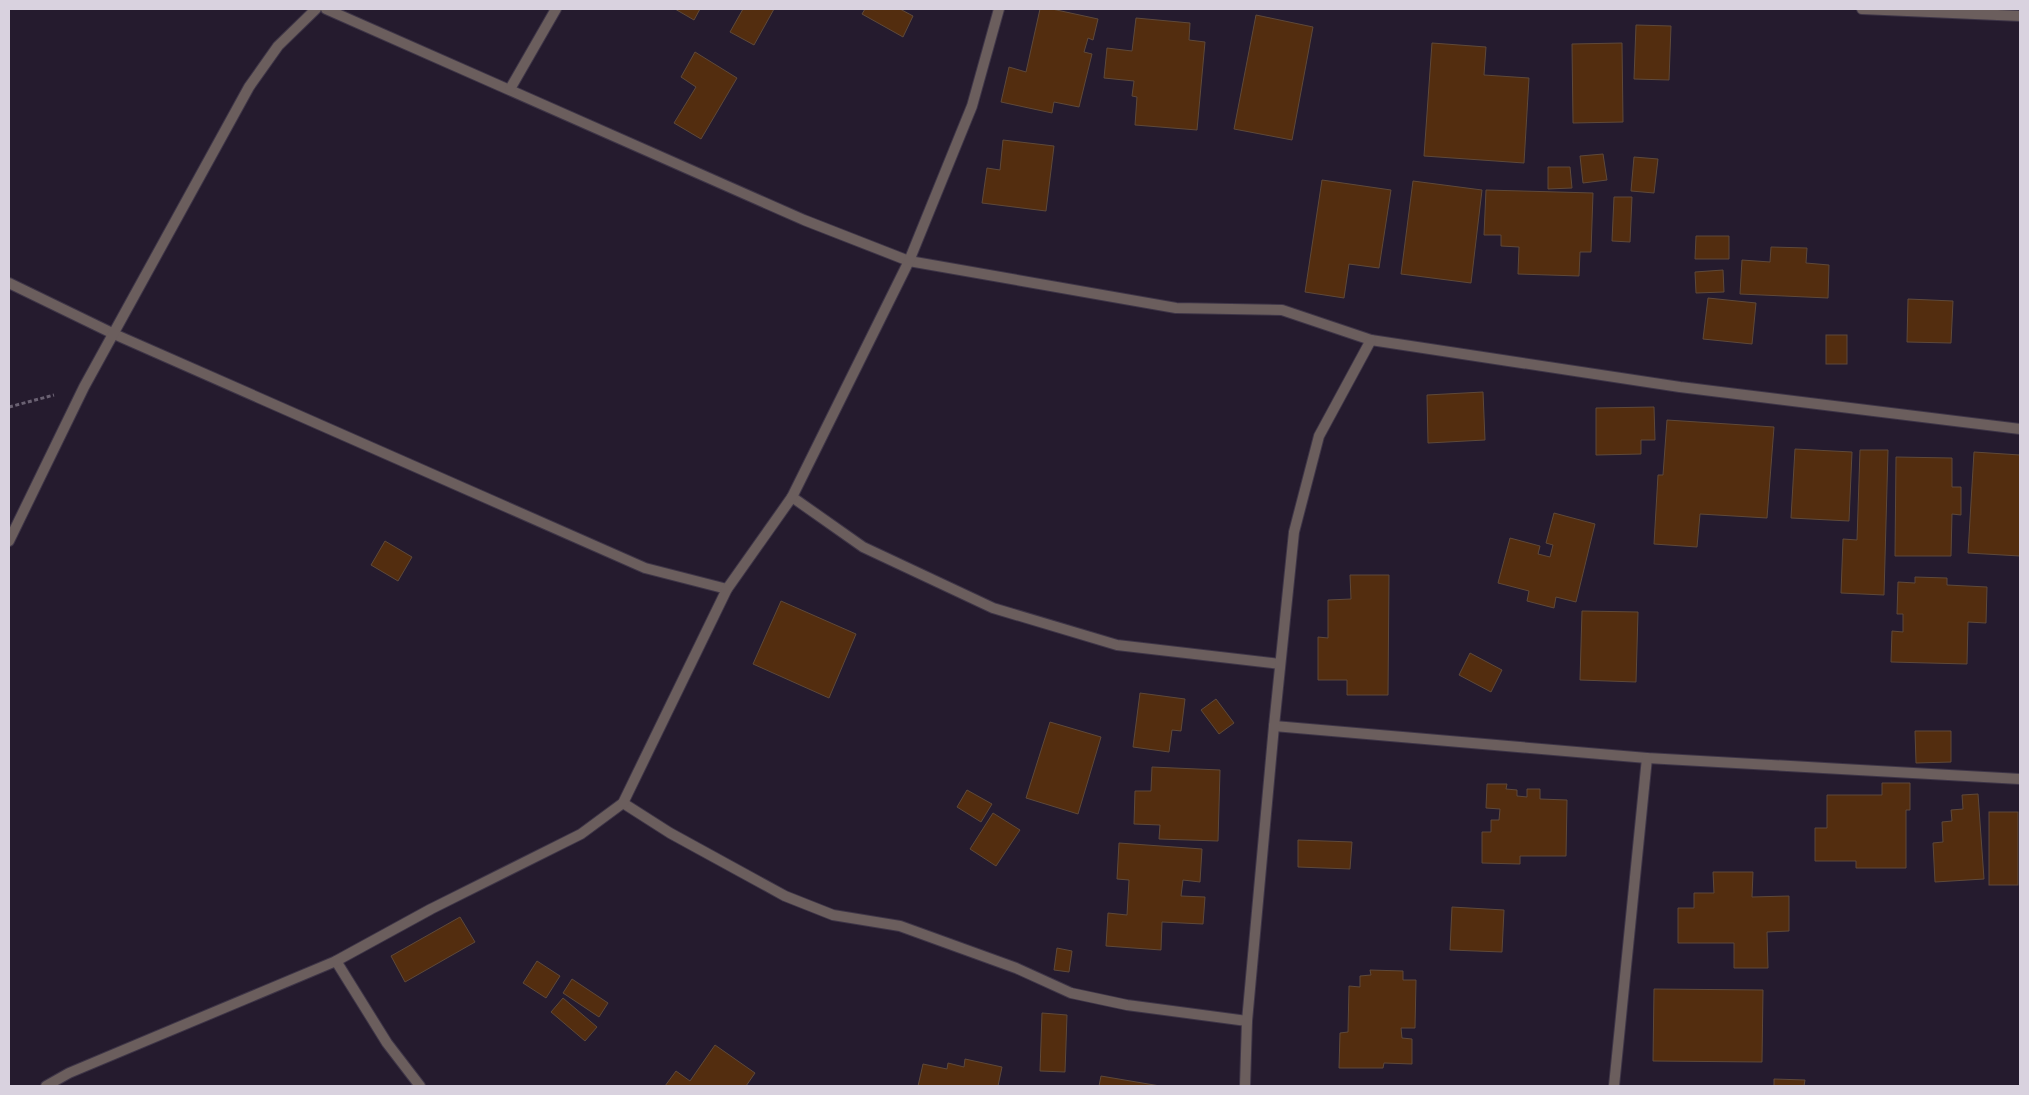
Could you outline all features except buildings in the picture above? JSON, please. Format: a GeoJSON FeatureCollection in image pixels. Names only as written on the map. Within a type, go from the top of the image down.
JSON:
{"type":"FeatureCollection","features":[{"type":"Feature","properties":{"kind":"street"},"geometry":{"type":"LineString","coordinates":[[9,541],[84,387],[249,87],[278,46],[316,9]]}},
{"type":"Feature","properties":{"kind":"street"},"geometry":{"type":"LineString","coordinates":[[326,9],[804,220],[909,261],[1176,308],[1282,310],[1371,340],[1680,387],[2020,428]]}},
{"type":"Feature","properties":{"kind":"street"},"geometry":{"type":"LineString","coordinates":[[510,90],[556,9]]}},
{"type":"Feature","properties":{"kind":"street"},"geometry":{"type":"LineString","coordinates":[[46,1086],[69,1073],[336,961],[431,909],[581,834],[623,803],[727,590],[792,497],[909,261],[972,106],[999,9]]}},
{"type":"Feature","properties":{"kind":"street"},"geometry":{"type":"LineString","coordinates":[[1862,9],[2020,16]]}},
{"type":"Feature","properties":{"kind":"street"},"geometry":{"type":"LineString","coordinates":[[9,282],[114,334],[645,568],[727,590]]}},
{"type":"Feature","properties":{"kind":"street"},"geometry":{"type":"LineString","coordinates":[[1245,1086],[1248,1021],[1274,726],[1294,532],[1320,436],[1371,340]]}},
{"type":"Feature","properties":{"kind":"street"},"geometry":{"type":"LineString","coordinates":[[792,497],[863,547],[993,608],[1117,645],[1280,664]]}},
{"type":"Feature","properties":{"kind":"street"},"geometry":{"type":"LineString","coordinates":[[1274,726],[1647,758],[2020,780]]}},
{"type":"Feature","properties":{"kind":"street"},"geometry":{"type":"LineString","coordinates":[[1614,1086],[1647,758]]}},
{"type":"Feature","properties":{"kind":"street"},"geometry":{"type":"LineString","coordinates":[[623,803],[670,833],[785,896],[834,915],[900,926],[1016,968],[1072,993],[1127,1005],[1248,1021]]}},
{"type":"Feature","properties":{"kind":"street"},"geometry":{"type":"LineString","coordinates":[[336,961],[387,1042],[420,1086]]}},
{"type":"Feature","properties":{"kind":"path"},"geometry":{"type":"LineString","coordinates":[[9,407],[84,387]]}}]}
